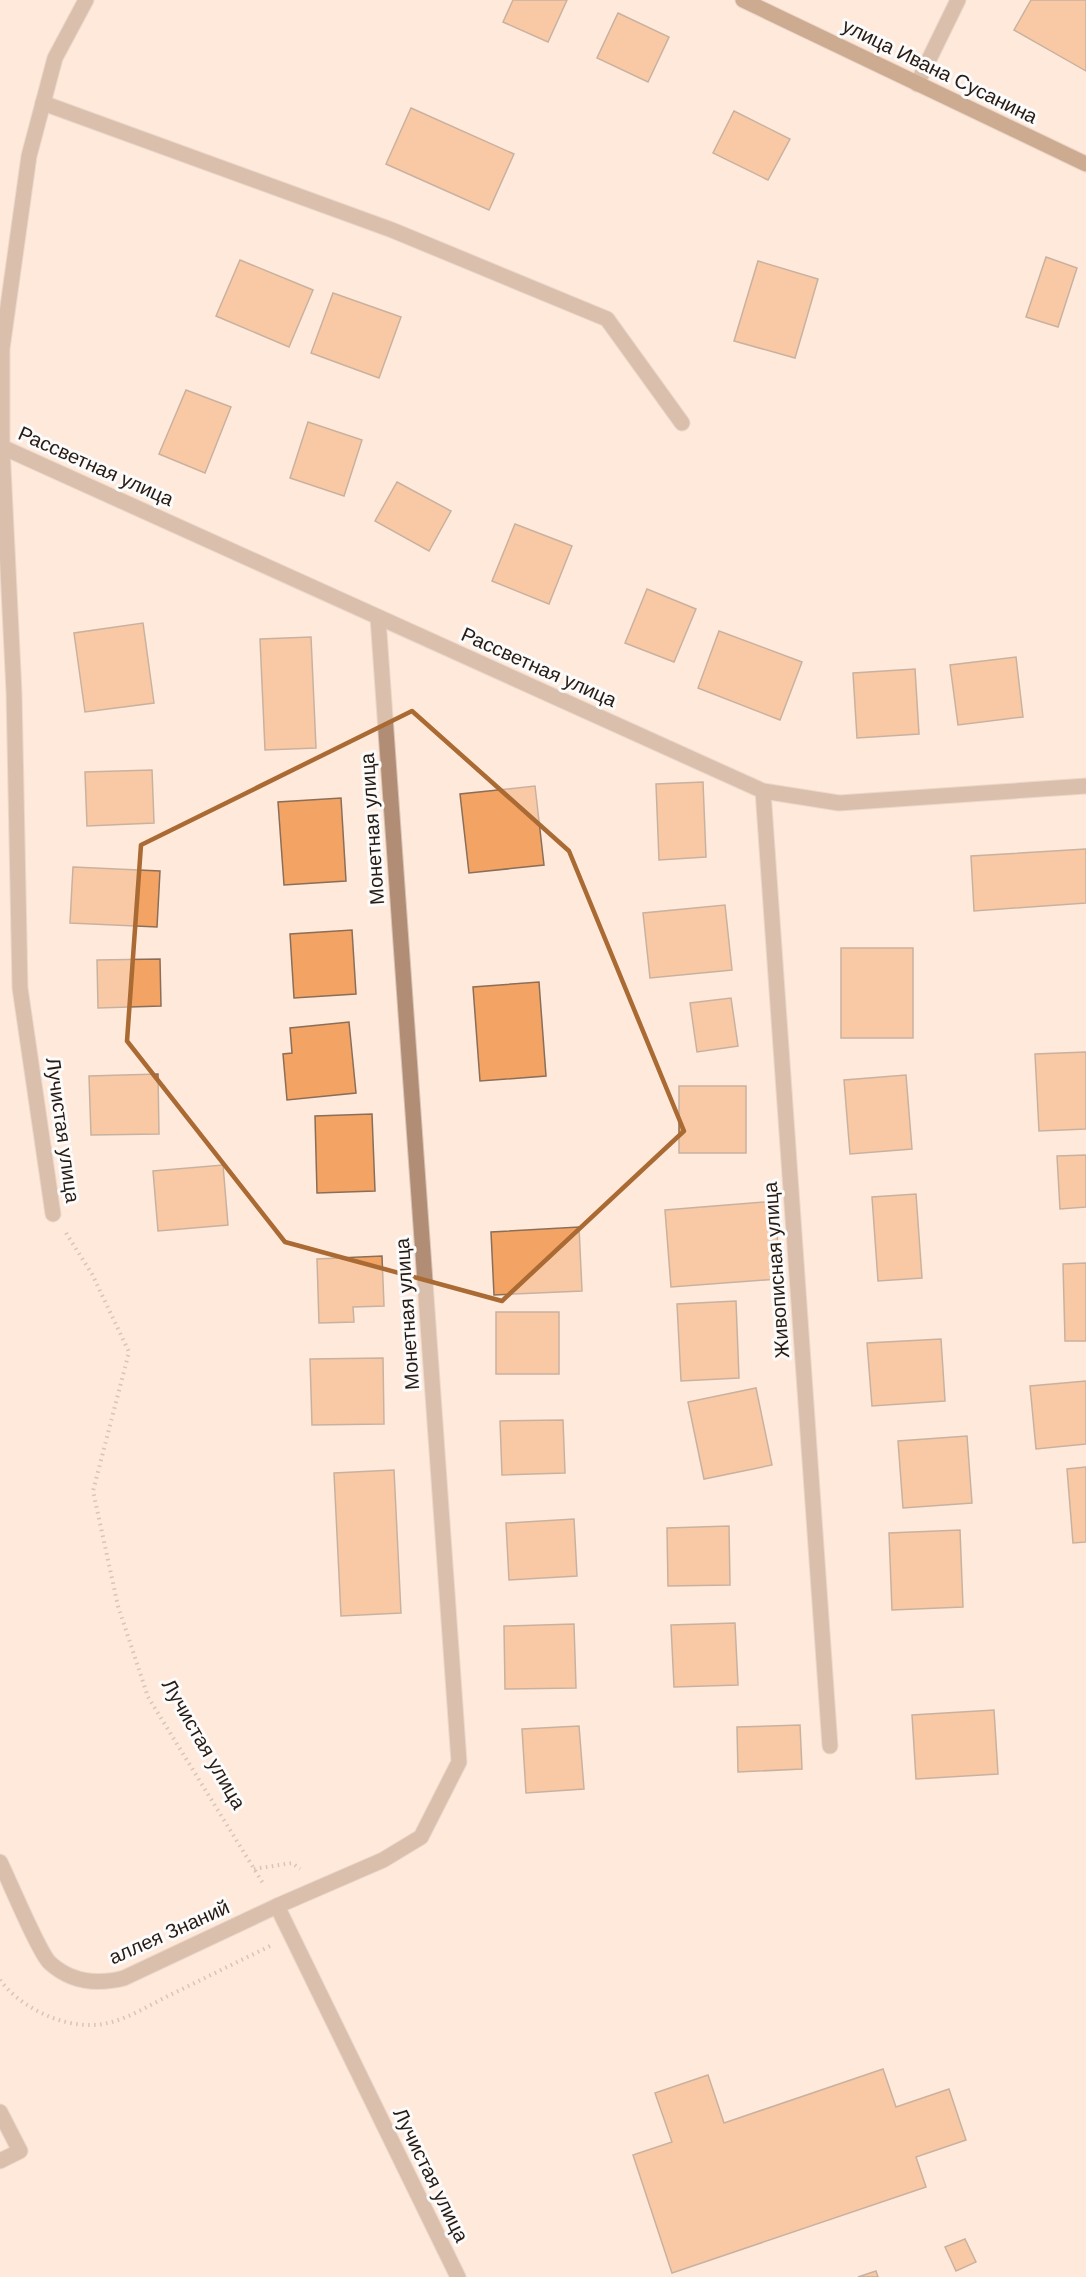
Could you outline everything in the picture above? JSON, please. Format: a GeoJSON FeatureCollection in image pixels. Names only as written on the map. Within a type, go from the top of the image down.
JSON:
{"type":"FeatureCollection","features":[{"type":"Feature","properties":{"kind":"street","name":"Лучистая улица"},"geometry":{"type":"LineString","coordinates":[[53,1214],[20,988],[14,692],[1,446],[2,349],[28,156],[55,58],[86,0]]}},
{"type":"Feature","properties":{"kind":"street","name":"улица Ивана Сусанина"},"geometry":{"type":"LineString","coordinates":[[743,0],[1086,164]]}},
{"type":"Feature","properties":{"kind":"street"},"geometry":{"type":"LineString","coordinates":[[917,84],[958,0]]}},
{"type":"Feature","properties":{"kind":"street"},"geometry":{"type":"LineString","coordinates":[[43,103],[392,230],[607,319],[682,423]]}},
{"type":"Feature","properties":{"kind":"street","name":"Рассветная улица"},"geometry":{"type":"LineString","coordinates":[[1,446],[763,791],[839,803],[1086,786]]}},
{"type":"Feature","properties":{"kind":"street","name":"Монетная улица"},"geometry":{"type":"LineString","coordinates":[[276,1906],[383,1860],[421,1837],[459,1762],[378,618]]}},
{"type":"Feature","properties":{"kind":"street","name":"Живописная улица"},"geometry":{"type":"LineString","coordinates":[[763,791],[830,1746]]}},
{"type":"Feature","properties":{"kind":"street","name":"аллея Знаний"},"geometry":{"type":"LineString","coordinates":[[0,1862],[48,1962],[76,1979],[105,1983],[124,1978],[276,1906]]}},
{"type":"Feature","properties":{"kind":"street","name":"Лучистая улица"},"geometry":{"type":"LineString","coordinates":[[276,1906],[458,2277]]}},
{"type":"Feature","properties":{"kind":"street"},"geometry":{"type":"LineString","coordinates":[[0,2112],[20,2151],[0,2161]]}},
{"type":"Feature","properties":{"kind":"path","name":"Лучистая улица"},"geometry":{"type":"LineString","coordinates":[[53,1214],[92,1274],[129,1352],[93,1491],[118,1606],[148,1697],[276,1906]]}},
{"type":"Feature","properties":{"kind":"highlighted area"},"geometry":{"type":"Polygon","coordinates":[[[412,711],[569,851],[684,1131],[502,1301],[285,1242],[127,1041],[141,845],[412,711]]]}},
{"type":"Feature","properties":{"kind":"building"},"geometry":{"type":"Polygon","coordinates":[[[513,0],[567,0],[548,42],[503,22],[513,0]]]}},
{"type":"Feature","properties":{"kind":"building"},"geometry":{"type":"Polygon","coordinates":[[[1031,0],[1086,0],[1086,71],[1014,30],[1031,0]]]}},
{"type":"Feature","properties":{"kind":"building"},"geometry":{"type":"Polygon","coordinates":[[[618,13],[669,37],[648,82],[597,58],[618,13]]]}},
{"type":"Feature","properties":{"kind":"building"},"geometry":{"type":"Polygon","coordinates":[[[411,108],[514,154],[489,210],[386,164],[411,108]]]}},
{"type":"Feature","properties":{"kind":"building"},"geometry":{"type":"Polygon","coordinates":[[[734,111],[790,139],[768,180],[713,153],[734,111]]]}},
{"type":"Feature","properties":{"kind":"building"},"geometry":{"type":"Polygon","coordinates":[[[1046,257],[1077,268],[1058,327],[1026,317],[1046,257]]]}},
{"type":"Feature","properties":{"kind":"building"},"geometry":{"type":"Polygon","coordinates":[[[240,260],[313,290],[289,347],[216,316],[240,260]]]}},
{"type":"Feature","properties":{"kind":"building"},"geometry":{"type":"Polygon","coordinates":[[[758,261],[818,279],[795,358],[734,341],[758,261]]]}},
{"type":"Feature","properties":{"kind":"building"},"geometry":{"type":"Polygon","coordinates":[[[333,293],[401,317],[379,378],[311,353],[333,293]]]}},
{"type":"Feature","properties":{"kind":"building"},"geometry":{"type":"Polygon","coordinates":[[[186,390],[231,407],[205,473],[159,454],[186,390]]]}},
{"type":"Feature","properties":{"kind":"building"},"geometry":{"type":"Polygon","coordinates":[[[308,422],[362,440],[344,496],[290,478],[308,422]]]}},
{"type":"Feature","properties":{"kind":"building"},"geometry":{"type":"Polygon","coordinates":[[[397,482],[451,511],[429,551],[375,521],[397,482]]]}},
{"type":"Feature","properties":{"kind":"building"},"geometry":{"type":"Polygon","coordinates":[[[515,524],[572,546],[549,604],[492,581],[515,524]]]}},
{"type":"Feature","properties":{"kind":"building"},"geometry":{"type":"Polygon","coordinates":[[[647,589],[696,609],[674,662],[625,643],[647,589]]]}},
{"type":"Feature","properties":{"kind":"building"},"geometry":{"type":"Polygon","coordinates":[[[143,623],[154,703],[85,712],[74,633],[143,623]]]}},
{"type":"Feature","properties":{"kind":"building"},"geometry":{"type":"Polygon","coordinates":[[[719,631],[802,662],[780,720],[698,688],[719,631]]]}},
{"type":"Feature","properties":{"kind":"building"},"geometry":{"type":"Polygon","coordinates":[[[311,637],[316,748],[265,750],[260,639],[311,637]]]}},
{"type":"Feature","properties":{"kind":"building"},"geometry":{"type":"Polygon","coordinates":[[[1016,657],[1023,717],[958,725],[950,665],[1016,657]]]}},
{"type":"Feature","properties":{"kind":"building"},"geometry":{"type":"Polygon","coordinates":[[[915,669],[919,734],[857,738],[853,673],[915,669]]]}},
{"type":"Feature","properties":{"kind":"building"},"geometry":{"type":"Polygon","coordinates":[[[152,770],[154,823],[87,826],[85,772],[152,770]]]}},
{"type":"Feature","properties":{"kind":"building"},"geometry":{"type":"Polygon","coordinates":[[[703,782],[706,857],[659,860],[656,784],[703,782]]]}},
{"type":"Feature","properties":{"kind":"building"},"geometry":{"type":"Polygon","coordinates":[[[535,786],[544,865],[469,873],[460,794],[535,786]]]}},
{"type":"Feature","properties":{"kind":"building"},"geometry":{"type":"Polygon","coordinates":[[[341,798],[346,881],[284,885],[278,802],[341,798]]]}},
{"type":"Feature","properties":{"kind":"building"},"geometry":{"type":"Polygon","coordinates":[[[1086,849],[1086,903],[974,911],[971,856],[1086,849]]]}},
{"type":"Feature","properties":{"kind":"building"},"geometry":{"type":"Polygon","coordinates":[[[73,867],[160,871],[157,927],[70,923],[73,867]]]}},
{"type":"Feature","properties":{"kind":"building"},"geometry":{"type":"Polygon","coordinates":[[[725,905],[732,970],[650,978],[643,913],[725,905]]]}},
{"type":"Feature","properties":{"kind":"building"},"geometry":{"type":"Polygon","coordinates":[[[352,930],[356,994],[294,998],[290,934],[352,930]]]}},
{"type":"Feature","properties":{"kind":"building"},"geometry":{"type":"Polygon","coordinates":[[[841,948],[913,948],[913,1038],[841,1038],[841,948]]]}},
{"type":"Feature","properties":{"kind":"building"},"geometry":{"type":"Polygon","coordinates":[[[160,959],[161,1006],[98,1008],[97,960],[160,959]]]}},
{"type":"Feature","properties":{"kind":"building"},"geometry":{"type":"Polygon","coordinates":[[[539,982],[546,1076],[480,1081],[473,987],[539,982]]]}},
{"type":"Feature","properties":{"kind":"building"},"geometry":{"type":"Polygon","coordinates":[[[731,998],[738,1046],[697,1052],[690,1003],[731,998]]]}},
{"type":"Feature","properties":{"kind":"building"},"geometry":{"type":"Polygon","coordinates":[[[349,1022],[356,1093],[287,1100],[283,1054],[292,1053],[290,1028],[349,1022]]]}},
{"type":"Feature","properties":{"kind":"building"},"geometry":{"type":"Polygon","coordinates":[[[1086,1052],[1086,1129],[1039,1131],[1035,1054],[1086,1052]]]}},
{"type":"Feature","properties":{"kind":"building"},"geometry":{"type":"Polygon","coordinates":[[[158,1074],[159,1134],[91,1135],[89,1076],[158,1074]]]}},
{"type":"Feature","properties":{"kind":"building"},"geometry":{"type":"Polygon","coordinates":[[[906,1075],[912,1149],[850,1154],[844,1080],[906,1075]]]}},
{"type":"Feature","properties":{"kind":"building"},"geometry":{"type":"Polygon","coordinates":[[[679,1086],[746,1086],[746,1153],[679,1153],[679,1086]]]}},
{"type":"Feature","properties":{"kind":"building"},"geometry":{"type":"Polygon","coordinates":[[[372,1114],[375,1191],[317,1193],[315,1116],[372,1114]]]}},
{"type":"Feature","properties":{"kind":"building"},"geometry":{"type":"Polygon","coordinates":[[[1086,1155],[1086,1207],[1060,1209],[1057,1156],[1086,1155]]]}},
{"type":"Feature","properties":{"kind":"building"},"geometry":{"type":"Polygon","coordinates":[[[223,1165],[228,1225],[158,1231],[153,1171],[223,1165]]]}},
{"type":"Feature","properties":{"kind":"building"},"geometry":{"type":"Polygon","coordinates":[[[916,1194],[922,1278],[878,1281],[872,1197],[916,1194]]]}},
{"type":"Feature","properties":{"kind":"building"},"geometry":{"type":"Polygon","coordinates":[[[776,1201],[779,1279],[671,1287],[665,1210],[776,1201]]]}},
{"type":"Feature","properties":{"kind":"building"},"geometry":{"type":"Polygon","coordinates":[[[579,1227],[582,1291],[494,1295],[491,1232],[579,1227]]]}},
{"type":"Feature","properties":{"kind":"building"},"geometry":{"type":"Polygon","coordinates":[[[382,1256],[384,1306],[353,1307],[354,1322],[319,1323],[317,1259],[382,1256]]]}},
{"type":"Feature","properties":{"kind":"building"},"geometry":{"type":"Polygon","coordinates":[[[1086,1263],[1086,1341],[1065,1341],[1063,1264],[1086,1263]]]}},
{"type":"Feature","properties":{"kind":"building"},"geometry":{"type":"Polygon","coordinates":[[[736,1301],[739,1378],[681,1381],[677,1304],[736,1301]]]}},
{"type":"Feature","properties":{"kind":"building"},"geometry":{"type":"Polygon","coordinates":[[[496,1312],[559,1312],[559,1374],[496,1374],[496,1312]]]}},
{"type":"Feature","properties":{"kind":"building"},"geometry":{"type":"Polygon","coordinates":[[[941,1339],[945,1401],[872,1406],[867,1343],[941,1339]]]}},
{"type":"Feature","properties":{"kind":"building"},"geometry":{"type":"Polygon","coordinates":[[[383,1358],[384,1424],[312,1425],[310,1359],[383,1358]]]}},
{"type":"Feature","properties":{"kind":"building"},"geometry":{"type":"Polygon","coordinates":[[[1086,1381],[1086,1444],[1036,1449],[1030,1386],[1086,1381]]]}},
{"type":"Feature","properties":{"kind":"building"},"geometry":{"type":"Polygon","coordinates":[[[756,1388],[772,1465],[704,1479],[688,1402],[756,1388]]]}},
{"type":"Feature","properties":{"kind":"building"},"geometry":{"type":"Polygon","coordinates":[[[563,1420],[565,1473],[502,1475],[500,1421],[563,1420]]]}},
{"type":"Feature","properties":{"kind":"building"},"geometry":{"type":"Polygon","coordinates":[[[967,1436],[972,1503],[903,1508],[898,1441],[967,1436]]]}},
{"type":"Feature","properties":{"kind":"building"},"geometry":{"type":"Polygon","coordinates":[[[1086,1467],[1086,1542],[1073,1543],[1067,1469],[1086,1467]]]}},
{"type":"Feature","properties":{"kind":"building"},"geometry":{"type":"Polygon","coordinates":[[[394,1470],[401,1613],[341,1616],[334,1473],[394,1470]]]}},
{"type":"Feature","properties":{"kind":"building"},"geometry":{"type":"Polygon","coordinates":[[[574,1519],[577,1576],[509,1580],[506,1523],[574,1519]]]}},
{"type":"Feature","properties":{"kind":"building"},"geometry":{"type":"Polygon","coordinates":[[[729,1526],[730,1585],[668,1586],[667,1528],[729,1526]]]}},
{"type":"Feature","properties":{"kind":"building"},"geometry":{"type":"Polygon","coordinates":[[[960,1530],[963,1607],[892,1610],[889,1533],[960,1530]]]}},
{"type":"Feature","properties":{"kind":"building"},"geometry":{"type":"Polygon","coordinates":[[[735,1623],[738,1685],[674,1687],[671,1625],[735,1623]]]}},
{"type":"Feature","properties":{"kind":"building"},"geometry":{"type":"Polygon","coordinates":[[[574,1624],[576,1688],[505,1689],[504,1626],[574,1624]]]}},
{"type":"Feature","properties":{"kind":"building"},"geometry":{"type":"Polygon","coordinates":[[[994,1710],[998,1774],[916,1779],[912,1715],[994,1710]]]}},
{"type":"Feature","properties":{"kind":"building"},"geometry":{"type":"Polygon","coordinates":[[[800,1725],[802,1769],[738,1772],[737,1727],[800,1725]]]}},
{"type":"Feature","properties":{"kind":"building"},"geometry":{"type":"Polygon","coordinates":[[[579,1726],[584,1789],[526,1793],[522,1729],[579,1726]]]}},
{"type":"Feature","properties":{"kind":"building"},"geometry":{"type":"Polygon","coordinates":[[[883,2069],[896,2107],[949,2089],[966,2140],[916,2157],[926,2187],[672,2273],[633,2155],[672,2142],[655,2093],[708,2075],[724,2123],[883,2069]]]}},
{"type":"Feature","properties":{"kind":"building"},"geometry":{"type":"Polygon","coordinates":[[[965,2239],[976,2262],[956,2271],[945,2247],[965,2239]]]}},
{"type":"Feature","properties":{"kind":"building"},"geometry":{"type":"Polygon","coordinates":[[[876,2271],[878,2277],[858,2277],[876,2271]]]}}]}
